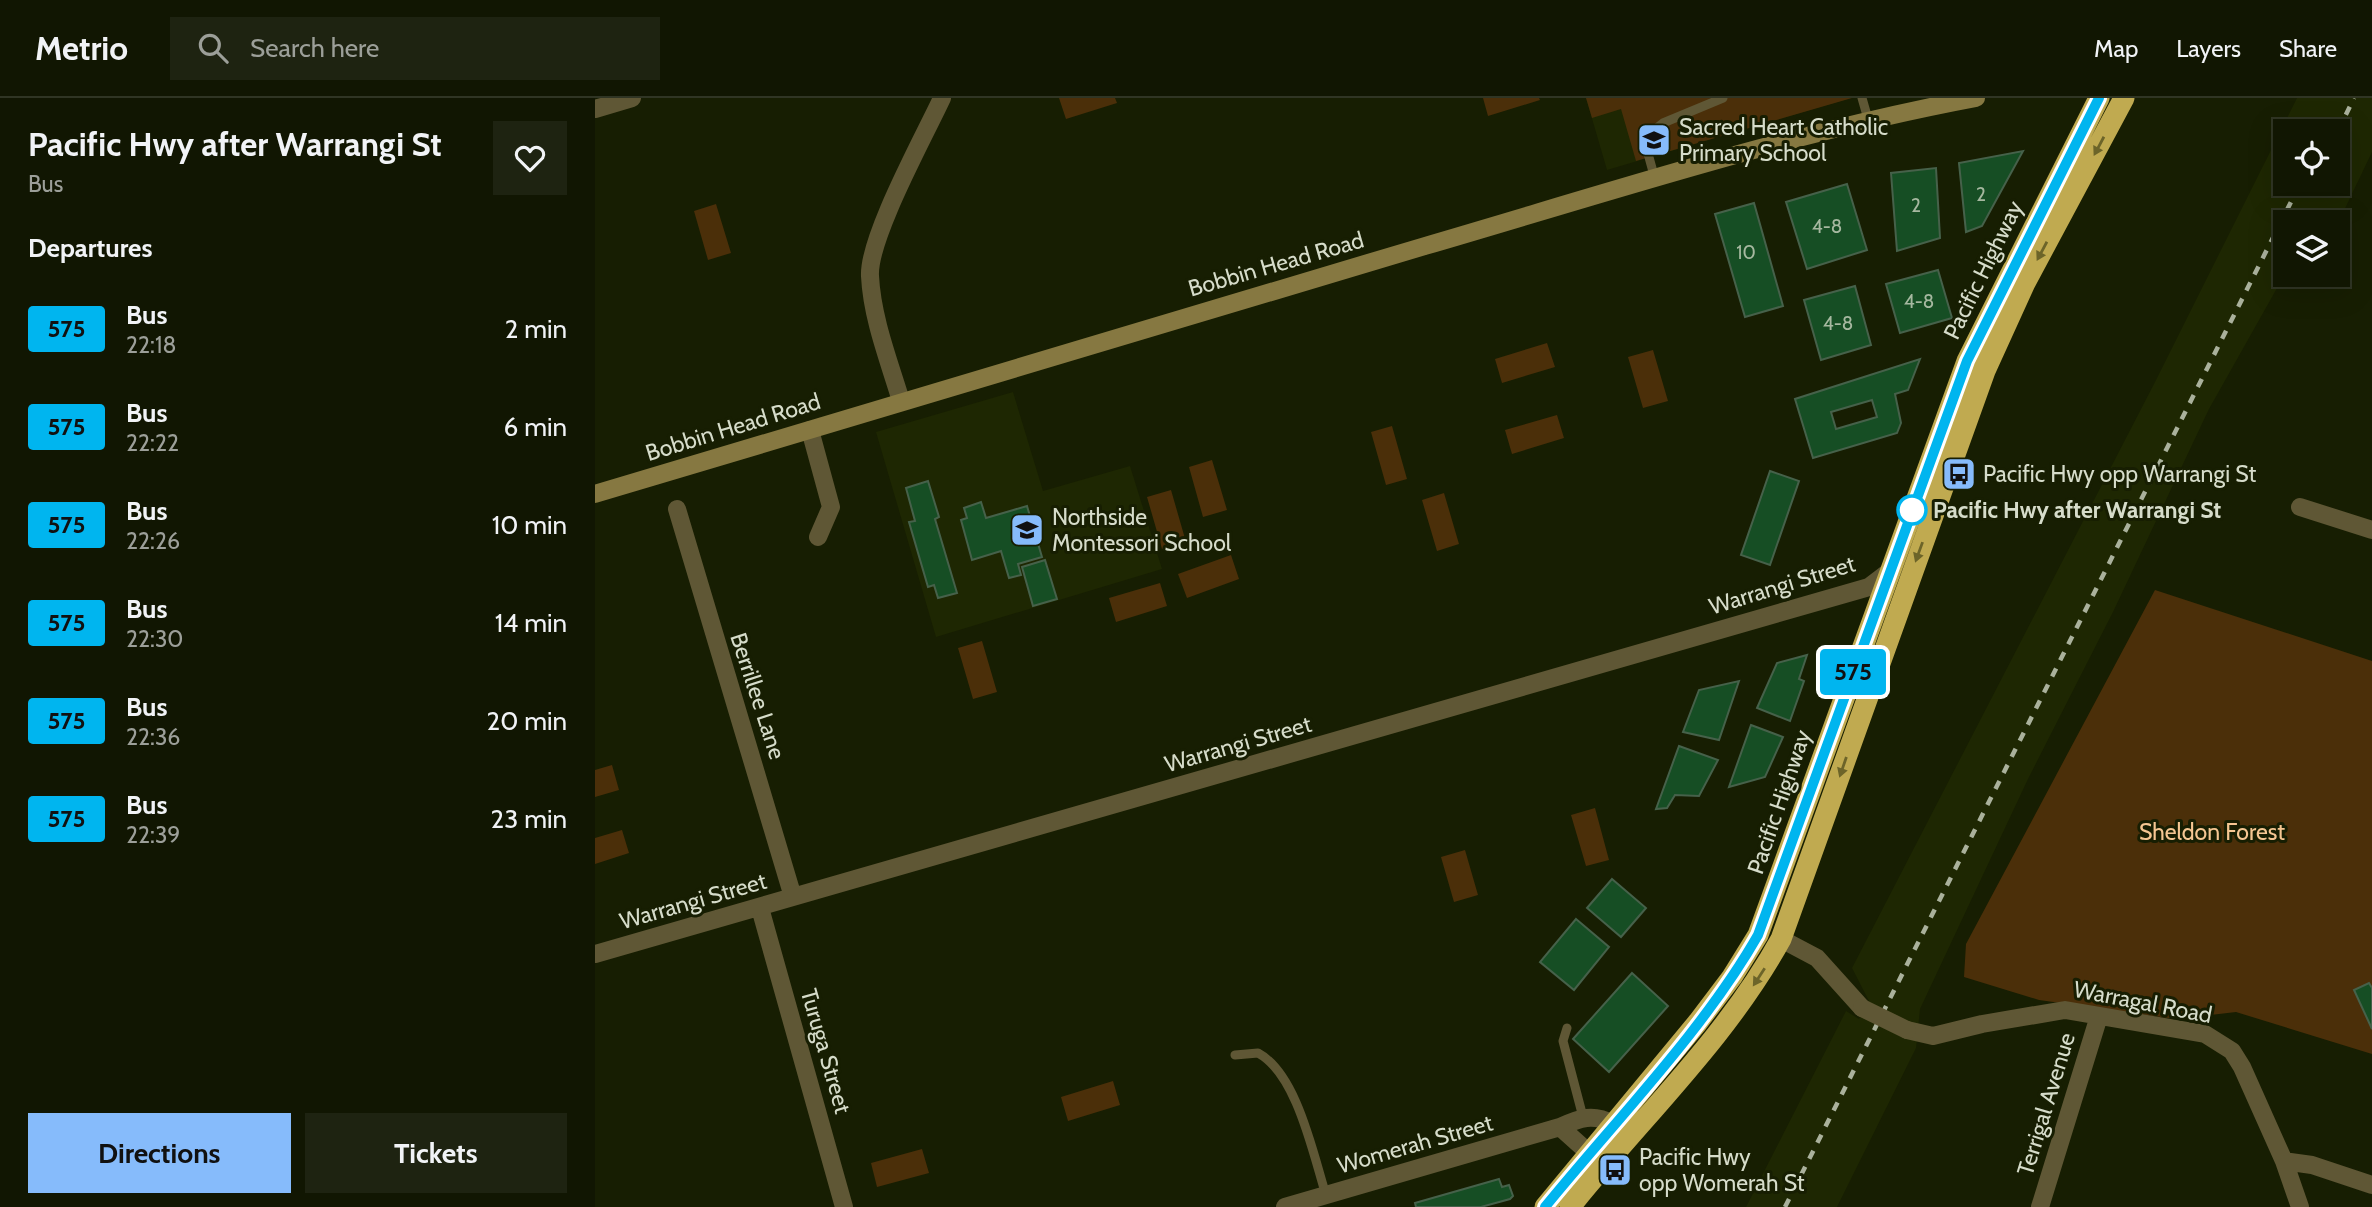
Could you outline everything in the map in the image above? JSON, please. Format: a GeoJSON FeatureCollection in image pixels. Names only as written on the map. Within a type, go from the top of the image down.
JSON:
{"type":"FeatureCollection","features":[{"type":"Feature","properties":{"kind":"highway","name":"Pacific Highway"},"geometry":{"type":"LineString","coordinates":[[1545,1207],[1711,1004],[1758,935],[1967,361],[1987,316],[2099,98]]}},
{"type":"Feature","properties":{"kind":"highway","name":"Pacific Highway"},"geometry":{"type":"LineString","coordinates":[[1570,1207],[1610,1157],[1715,1038],[1751,990],[1781,939],[1985,371],[2025,283],[2122,99]]}},
{"type":"Feature","properties":{"kind":"main road","name":"Bobbin Head Road"},"geometry":{"type":"LineString","coordinates":[[595,494],[1655,179],[1868,119],[1976,98]]}},
{"type":"Feature","properties":{"kind":"street"},"geometry":{"type":"LineString","coordinates":[[595,109],[632,98]]}},
{"type":"Feature","properties":{"kind":"street"},"geometry":{"type":"LineString","coordinates":[[901,401],[882,337],[870,274],[880,233],[942,98]]}},
{"type":"Feature","properties":{"kind":"street"},"geometry":{"type":"LineString","coordinates":[[810,430],[831,507],[818,537]]}},
{"type":"Feature","properties":{"kind":"street"},"geometry":{"type":"LineString","coordinates":[[2300,507],[2372,530]]}},
{"type":"Feature","properties":{"kind":"street","name":"Berrillee Lane"},"geometry":{"type":"LineString","coordinates":[[677,509],[718,654],[728,678],[793,897]]}},
{"type":"Feature","properties":{"kind":"street","name":"Warrangi Street"},"geometry":{"type":"LineString","coordinates":[[595,954],[1869,587],[1890,571]]}},
{"type":"Feature","properties":{"kind":"street","name":"Turuga Street"},"geometry":{"type":"LineString","coordinates":[[760,908],[844,1207]]}},
{"type":"Feature","properties":{"kind":"street","name":"Warragal Road"},"geometry":{"type":"LineString","coordinates":[[1781,939],[1817,958],[1862,1007],[1907,1030],[1933,1036],[1995,1021],[2065,1010],[2205,1034],[2232,1051],[2284,1161],[2300,1207]]}},
{"type":"Feature","properties":{"kind":"street","name":"Terrigal Avenue"},"geometry":{"type":"LineString","coordinates":[[2040,1207],[2099,1016]]}},
{"type":"Feature","properties":{"kind":"street"},"geometry":{"type":"LineString","coordinates":[[1583,1116],[1604,1119],[1613,1124]]}},
{"type":"Feature","properties":{"kind":"street","name":"Womerah Street"},"geometry":{"type":"LineString","coordinates":[[1285,1207],[1560,1127],[1583,1116]]}},
{"type":"Feature","properties":{"kind":"street"},"geometry":{"type":"LineString","coordinates":[[1560,1127],[1589,1153]]}},
{"type":"Feature","properties":{"kind":"street"},"geometry":{"type":"LineString","coordinates":[[2284,1161],[2312,1166],[2372,1185]]}},
{"type":"Feature","properties":{"kind":"lane"},"geometry":{"type":"LineString","coordinates":[[1655,179],[1647,150],[1649,134],[1663,123],[1723,98]]}},
{"type":"Feature","properties":{"kind":"lane"},"geometry":{"type":"LineString","coordinates":[[1862,98],[1868,119]]}},
{"type":"Feature","properties":{"kind":"lane"},"geometry":{"type":"LineString","coordinates":[[1567,1028],[1563,1041],[1583,1116]]}},
{"type":"Feature","properties":{"kind":"lane"},"geometry":{"type":"LineString","coordinates":[[1235,1055],[1258,1053],[1277,1067],[1292,1094],[1326,1195]]}},
{"type":"Feature","properties":{"kind":"shaded area","name":"Sacred Heart Catholic Primary School"},"geometry":{"type":"Polygon","coordinates":[[[1586,98],[1851,98],[1607,170],[1586,98]]]}},
{"type":"Feature","properties":{"kind":"shaded area"},"geometry":{"type":"Polygon","coordinates":[[[2297,98],[2372,98],[2372,152],[2344,210],[2273,210],[2273,287],[2278,287],[2209,409],[2113,612],[2028,779],[1920,1009],[1916,1048],[1837,1207],[1746,1207],[1846,1011],[1859,1019],[1869,1001],[1852,968],[2155,382],[2273,146],[2273,196],[2350,196],[2350,119],[2286,119],[2297,98]]]}},
{"type":"Feature","properties":{"kind":"shaded area","name":"Northside Montessori School"},"geometry":{"type":"Polygon","coordinates":[[[1013,392],[1043,491],[1130,466],[1162,569],[936,637],[876,432],[1013,392]]]}},
{"type":"Feature","properties":{"kind":"green space"},"geometry":{"type":"Polygon","coordinates":[[[1059,98],[1115,98],[1117,103],[1066,119],[1059,98]]]}},
{"type":"Feature","properties":{"kind":"green space"},"geometry":{"type":"Polygon","coordinates":[[[1483,98],[1539,98],[1540,100],[1488,116],[1483,98]]]}},
{"type":"Feature","properties":{"kind":"green space","name":"Sacred Heart Catholic Primary School"},"geometry":{"type":"Polygon","coordinates":[[[1586,98],[1852,98],[1636,161],[1621,109],[1592,118],[1586,98]]]}},
{"type":"Feature","properties":{"kind":"green space"},"geometry":{"type":"Polygon","coordinates":[[[716,204],[731,253],[708,260],[694,211],[716,204]]]}},
{"type":"Feature","properties":{"kind":"green space"},"geometry":{"type":"Polygon","coordinates":[[[1547,343],[1555,367],[1502,383],[1495,359],[1547,343]]]}},
{"type":"Feature","properties":{"kind":"green space"},"geometry":{"type":"Polygon","coordinates":[[[1653,350],[1668,401],[1643,408],[1628,357],[1653,350]]]}},
{"type":"Feature","properties":{"kind":"green space"},"geometry":{"type":"Polygon","coordinates":[[[1557,415],[1564,438],[1512,454],[1505,430],[1557,415]]]}},
{"type":"Feature","properties":{"kind":"green space"},"geometry":{"type":"Polygon","coordinates":[[[1392,426],[1407,479],[1386,485],[1371,432],[1392,426]]]}},
{"type":"Feature","properties":{"kind":"green space"},"geometry":{"type":"Polygon","coordinates":[[[1212,460],[1227,510],[1203,517],[1189,467],[1212,460]]]}},
{"type":"Feature","properties":{"kind":"green space"},"geometry":{"type":"Polygon","coordinates":[[[1171,490],[1186,542],[1162,549],[1147,497],[1171,490]]]}},
{"type":"Feature","properties":{"kind":"green space"},"geometry":{"type":"Polygon","coordinates":[[[1444,493],[1459,544],[1437,551],[1422,500],[1444,493]]]}},
{"type":"Feature","properties":{"kind":"green space"},"geometry":{"type":"Polygon","coordinates":[[[1231,555],[1239,579],[1187,598],[1178,574],[1231,555]]]}},
{"type":"Feature","properties":{"kind":"green space"},"geometry":{"type":"Polygon","coordinates":[[[1160,583],[1167,606],[1116,622],[1109,598],[1160,583]]]}},
{"type":"Feature","properties":{"kind":"green space","name":"Sheldon Forest"},"geometry":{"type":"Polygon","coordinates":[[[2155,590],[2372,661],[2372,1054],[2236,1012],[2176,1019],[2039,1000],[1964,977],[1966,944],[2155,590]]]}},
{"type":"Feature","properties":{"kind":"green space"},"geometry":{"type":"Polygon","coordinates":[[[982,641],[997,692],[973,699],[958,648],[982,641]]]}},
{"type":"Feature","properties":{"kind":"green space"},"geometry":{"type":"Polygon","coordinates":[[[612,765],[619,790],[595,797],[595,770],[612,765]]]}},
{"type":"Feature","properties":{"kind":"green space"},"geometry":{"type":"Polygon","coordinates":[[[1595,808],[1609,860],[1586,866],[1571,815],[1595,808]]]}},
{"type":"Feature","properties":{"kind":"green space"},"geometry":{"type":"Polygon","coordinates":[[[622,830],[629,853],[595,864],[595,838],[622,830]]]}},
{"type":"Feature","properties":{"kind":"green space"},"geometry":{"type":"Polygon","coordinates":[[[1465,850],[1478,895],[1454,902],[1441,857],[1465,850]]]}},
{"type":"Feature","properties":{"kind":"green space"},"geometry":{"type":"Polygon","coordinates":[[[1113,1081],[1120,1105],[1068,1121],[1061,1097],[1113,1081]]]}},
{"type":"Feature","properties":{"kind":"green space"},"geometry":{"type":"Polygon","coordinates":[[[922,1149],[929,1173],[877,1187],[871,1163],[922,1149]]]}},
{"type":"Feature","properties":{"kind":"building"},"geometry":{"type":"Polygon","coordinates":[[[2023,151],[1982,226],[1966,232],[1959,163],[2023,151]]]}},
{"type":"Feature","properties":{"kind":"building"},"geometry":{"type":"Polygon","coordinates":[[[1936,168],[1940,238],[1897,251],[1891,173],[1936,168]]]}},
{"type":"Feature","properties":{"kind":"building"},"geometry":{"type":"Polygon","coordinates":[[[1847,184],[1867,250],[1807,269],[1786,202],[1847,184]]]}},
{"type":"Feature","properties":{"kind":"building"},"geometry":{"type":"Polygon","coordinates":[[[1754,203],[1783,306],[1745,317],[1715,214],[1754,203]]]}},
{"type":"Feature","properties":{"kind":"building"},"geometry":{"type":"Polygon","coordinates":[[[1938,270],[1952,318],[1900,333],[1886,284],[1938,270]]]}},
{"type":"Feature","properties":{"kind":"building"},"geometry":{"type":"Polygon","coordinates":[[[1855,286],[1871,345],[1821,360],[1804,300],[1855,286]]]}},
{"type":"Feature","properties":{"kind":"building"},"geometry":{"type":"Polygon","coordinates":[[[1920,359],[1908,390],[1895,394],[1901,423],[1897,433],[1813,458],[1795,399],[1920,359]],[[1872,400],[1831,412],[1836,429],[1877,417],[1872,400]]]}},
{"type":"Feature","properties":{"kind":"building"},"geometry":{"type":"Polygon","coordinates":[[[1770,471],[1799,481],[1770,565],[1741,555],[1770,471]]]}},
{"type":"Feature","properties":{"kind":"building"},"geometry":{"type":"Polygon","coordinates":[[[928,481],[939,517],[935,519],[957,593],[938,598],[934,585],[928,587],[909,522],[915,521],[906,488],[928,481]]]}},
{"type":"Feature","properties":{"kind":"building"},"geometry":{"type":"Polygon","coordinates":[[[981,502],[986,518],[1027,506],[1042,557],[1018,564],[1021,575],[1009,578],[1001,551],[972,560],[961,520],[967,518],[964,508],[981,502]]]}},
{"type":"Feature","properties":{"kind":"building"},"geometry":{"type":"Polygon","coordinates":[[[1045,560],[1057,599],[1033,606],[1022,567],[1045,560]]]}},
{"type":"Feature","properties":{"kind":"building"},"geometry":{"type":"Polygon","coordinates":[[[1807,655],[1799,679],[1804,681],[1790,721],[1757,708],[1777,663],[1807,655]]]}},
{"type":"Feature","properties":{"kind":"building"},"geometry":{"type":"Polygon","coordinates":[[[1739,681],[1719,740],[1683,732],[1699,690],[1739,681]]]}},
{"type":"Feature","properties":{"kind":"building"},"geometry":{"type":"Polygon","coordinates":[[[1751,725],[1783,737],[1765,777],[1729,787],[1751,725]]]}},
{"type":"Feature","properties":{"kind":"building"},"geometry":{"type":"Polygon","coordinates":[[[1679,746],[1718,760],[1699,796],[1675,795],[1667,808],[1656,809],[1679,746]]]}},
{"type":"Feature","properties":{"kind":"building"},"geometry":{"type":"Polygon","coordinates":[[[1612,879],[1646,908],[1621,937],[1587,908],[1612,879]]]}},
{"type":"Feature","properties":{"kind":"building"},"geometry":{"type":"Polygon","coordinates":[[[1576,919],[1609,947],[1574,990],[1540,962],[1576,919]]]}},
{"type":"Feature","properties":{"kind":"building"},"geometry":{"type":"Polygon","coordinates":[[[1632,973],[1668,1006],[1609,1072],[1573,1039],[1632,973]]]}},
{"type":"Feature","properties":{"kind":"building"},"geometry":{"type":"Polygon","coordinates":[[[2369,983],[2372,988],[2372,1029],[2354,990],[2369,983]]]}},
{"type":"Feature","properties":{"kind":"building"},"geometry":{"type":"Polygon","coordinates":[[[1499,1179],[1502,1187],[1509,1185],[1513,1196],[1510,1199],[1481,1207],[1416,1207],[1415,1203],[1499,1179]]]}},
{"type":"Feature","properties":{"kind":"railway"},"geometry":{"type":"LineString","coordinates":[[2344,119],[2354,98]]}},
{"type":"Feature","properties":{"kind":"railway"},"geometry":{"type":"LineString","coordinates":[[1785,1207],[2294,196]]}},
{"type":"Feature","properties":{"kind":"bus line","name":"575"},"geometry":{"type":"LineString","coordinates":[[1545,1207],[1698,1022],[1732,977],[1758,935],[1967,361],[1987,316],[2099,98]]}},
{"type":"Feature","properties":{"kind":"place","name":"Sacred Heart Catholic Primary School"},"geometry":{"type":"Point","coordinates":[1654,140]}},
{"type":"Feature","properties":{"kind":"place","name":"Pacific Hwy opp Warrangi St"},"geometry":{"type":"Point","coordinates":[1959,474]}},
{"type":"Feature","properties":{"kind":"place","name":"Pacific Hwy after Warrangi St"},"geometry":{"type":"Point","coordinates":[1912,510]}},
{"type":"Feature","properties":{"kind":"place","name":"Northside Montessori School"},"geometry":{"type":"Point","coordinates":[1027,530]}},
{"type":"Feature","properties":{"kind":"place","name":"Pacific Hwy opp Womerah St"},"geometry":{"type":"Point","coordinates":[1615,1170]}}]}
